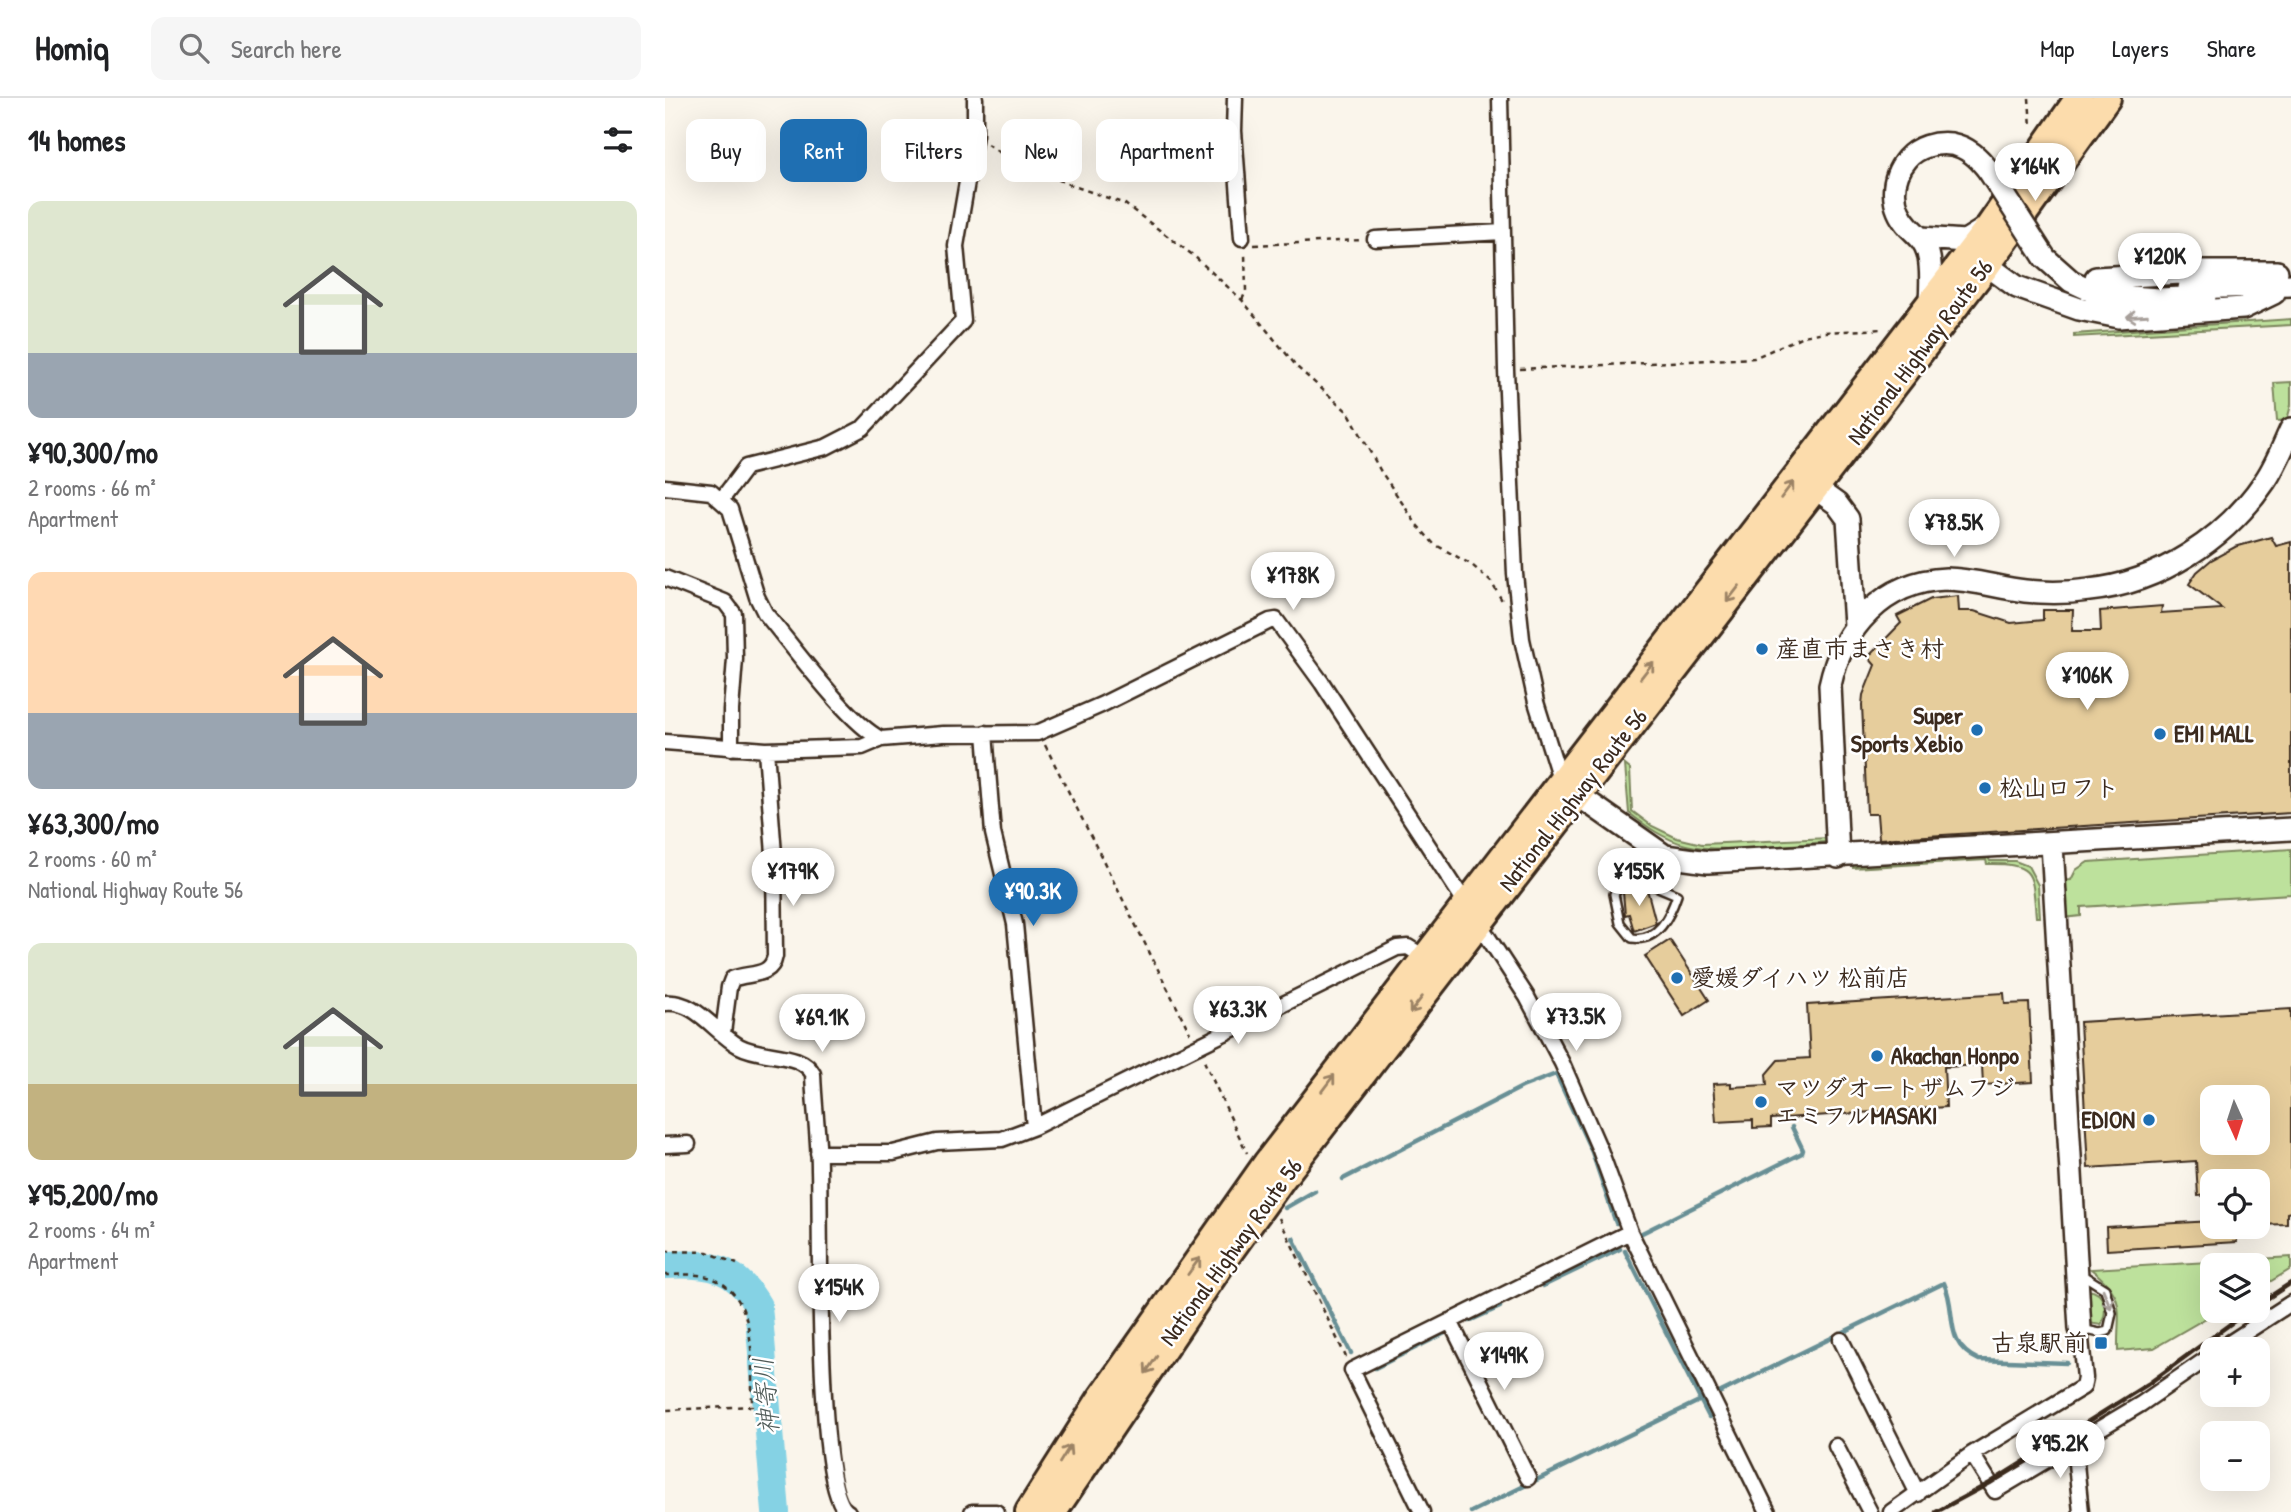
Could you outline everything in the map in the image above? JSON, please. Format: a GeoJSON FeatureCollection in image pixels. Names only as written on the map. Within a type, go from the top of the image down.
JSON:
{"type":"FeatureCollection","features":[{"type":"Feature","properties":{"kind":"highway","name":"National Highway Route 56"},"geometry":{"type":"LineString","coordinates":[[1569,789],[1771,511],[1989,227],[2079,98]]}},
{"type":"Feature","properties":{"kind":"highway","name":"National Highway Route 56"},"geometry":{"type":"LineString","coordinates":[[1029,1512],[1100,1400],[1263,1186],[1569,789],[1815,488],[1987,265],[2107,98]]}},
{"type":"Feature","properties":{"kind":"highway","name":"National Highway Route 56"},"geometry":{"type":"LineString","coordinates":[[1053,1512],[1263,1186]]}},
{"type":"Feature","properties":{"kind":"street"},"geometry":{"type":"LineString","coordinates":[[975,98],[975,119]]}},
{"type":"Feature","properties":{"kind":"street"},"geometry":{"type":"LineString","coordinates":[[1235,98],[1234,131],[1242,238]]}},
{"type":"Feature","properties":{"kind":"street"},"geometry":{"type":"LineString","coordinates":[[1500,98],[1506,370],[1515,574],[1522,639],[1536,702],[1569,789],[1665,856],[1708,863],[2291,829]]}},
{"type":"Feature","properties":{"kind":"street"},"geometry":{"type":"LineString","coordinates":[[1930,301],[1929,262],[1922,238],[1899,213],[1894,198],[1898,169],[1912,152],[1932,144],[1951,144],[1970,151],[1989,171],[2045,258],[2083,289],[2101,295],[2159,299],[2285,283]]}},
{"type":"Feature","properties":{"kind":"street"},"geometry":{"type":"LineString","coordinates":[[722,499],[746,467],[827,447],[863,428],[963,321],[956,246],[967,182]]}},
{"type":"Feature","properties":{"kind":"street"},"geometry":{"type":"LineString","coordinates":[[1922,238],[1965,242],[1989,227]]}},
{"type":"Feature","properties":{"kind":"street"},"geometry":{"type":"LineString","coordinates":[[1375,239],[1503,232]]}},
{"type":"Feature","properties":{"kind":"street"},"geometry":{"type":"LineString","coordinates":[[1987,265],[2017,287],[2053,296],[2079,310],[2119,317],[2243,308],[2285,283]]}},
{"type":"Feature","properties":{"kind":"street"},"geometry":{"type":"LineString","coordinates":[[2096,278],[2197,271],[2285,283]]}},
{"type":"Feature","properties":{"kind":"street"},"geometry":{"type":"LineString","coordinates":[[2139,296],[2176,288],[2285,283]]}},
{"type":"Feature","properties":{"kind":"street"},"geometry":{"type":"LineString","coordinates":[[1838,857],[1830,685],[1834,665],[1855,625],[1884,599],[1924,582],[1966,581],[2024,591],[2066,592],[2114,586],[2146,576],[2197,548],[2234,519],[2265,481],[2291,429]]}},
{"type":"Feature","properties":{"kind":"street"},"geometry":{"type":"LineString","coordinates":[[665,487],[711,492],[722,499],[730,509],[757,597],[765,613],[846,710],[871,734],[881,739]]}},
{"type":"Feature","properties":{"kind":"street"},"geometry":{"type":"LineString","coordinates":[[1815,488],[1837,504],[1847,519],[1855,625]]}},
{"type":"Feature","properties":{"kind":"street"},"geometry":{"type":"LineString","coordinates":[[665,578],[725,602],[734,614],[735,671],[731,748]]}},
{"type":"Feature","properties":{"kind":"street"},"geometry":{"type":"LineString","coordinates":[[665,742],[766,751],[862,747],[881,739],[1038,733],[1276,620],[1322,683],[1527,997],[1562,1063],[1600,1150],[1630,1232],[1766,1512]]}},
{"type":"Feature","properties":{"kind":"street"},"geometry":{"type":"LineString","coordinates":[[985,733],[993,833],[1015,924],[1034,1127]]}},
{"type":"Feature","properties":{"kind":"street"},"geometry":{"type":"LineString","coordinates":[[723,1033],[732,979],[767,971],[775,956],[774,854],[766,751]]}},
{"type":"Feature","properties":{"kind":"street"},"geometry":{"type":"LineString","coordinates":[[1891,1512],[1972,1454],[2083,1387],[2085,1378],[2052,845]]}},
{"type":"Feature","properties":{"kind":"street"},"geometry":{"type":"LineString","coordinates":[[818,1153],[893,1153],[937,1142],[1002,1139],[1034,1127],[1397,948],[1408,947],[1434,963]]}},
{"type":"Feature","properties":{"kind":"street"},"geometry":{"type":"LineString","coordinates":[[665,1003],[674,1002],[687,1006],[738,1046],[752,1052],[769,1057],[799,1059],[808,1065],[813,1074],[818,1153],[822,1381],[828,1447],[838,1501],[848,1512]]}},
{"type":"Feature","properties":{"kind":"street"},"geometry":{"type":"LineString","coordinates":[[665,1144],[688,1144]]}},
{"type":"Feature","properties":{"kind":"street"},"geometry":{"type":"LineString","coordinates":[[1422,1512],[1352,1370],[1630,1232]]}},
{"type":"Feature","properties":{"kind":"street"},"geometry":{"type":"LineString","coordinates":[[2239,1337],[2291,1303]]}},
{"type":"Feature","properties":{"kind":"street"},"geometry":{"type":"LineString","coordinates":[[1450,1321],[1528,1478]]}},
{"type":"Feature","properties":{"kind":"street"},"geometry":{"type":"LineString","coordinates":[[1841,1340],[1919,1493]]}},
{"type":"Feature","properties":{"kind":"street"},"geometry":{"type":"LineString","coordinates":[[1972,1454],[1995,1491],[2141,1404],[2200,1363]]}},
{"type":"Feature","properties":{"kind":"street"},"geometry":{"type":"LineString","coordinates":[[2074,1444],[2081,1512]]}},
{"type":"Feature","properties":{"kind":"street"},"geometry":{"type":"LineString","coordinates":[[1836,1446],[1870,1512]]}},
{"type":"Feature","properties":{"kind":"street"},"geometry":{"type":"LineString","coordinates":[[972,1512],[996,1512]]}},
{"type":"Feature","properties":{"kind":"lane"},"geometry":{"type":"LineString","coordinates":[[1646,881],[1677,895],[1670,918],[1648,937],[1632,938],[1620,923],[1614,894],[1621,885],[1646,881]]}},
{"type":"Feature","properties":{"kind":"lane"},"geometry":{"type":"LineString","coordinates":[[2077,1272],[2105,1289],[2112,1313],[2108,1331],[2100,1333],[2080,1329]]}},
{"type":"Feature","properties":{"kind":"path"},"geometry":{"type":"LineString","coordinates":[[2029,98],[2031,127]]}},
{"type":"Feature","properties":{"kind":"path"},"geometry":{"type":"LineString","coordinates":[[987,144],[1006,157],[1071,186],[1125,204],[1194,256],[1242,300],[1299,368],[1349,414],[1380,470],[1417,525],[1434,544],[1472,565],[1492,582],[1505,606]]}},
{"type":"Feature","properties":{"kind":"path"},"geometry":{"type":"LineString","coordinates":[[1242,300],[1246,291],[1245,246],[1375,239]]}},
{"type":"Feature","properties":{"kind":"path"},"geometry":{"type":"LineString","coordinates":[[1506,370],[1754,358],[1803,337],[1824,332],[1882,329]]}},
{"type":"Feature","properties":{"kind":"path"},"geometry":{"type":"LineString","coordinates":[[1038,733],[1197,1047],[1352,1370]]}},
{"type":"Feature","properties":{"kind":"path"},"geometry":{"type":"LineString","coordinates":[[665,1251],[707,1252],[737,1264]]}},
{"type":"Feature","properties":{"kind":"path"},"geometry":{"type":"LineString","coordinates":[[665,1275],[709,1277],[726,1288],[740,1303],[747,1321],[750,1343],[752,1406],[665,1409]]}},
{"type":"Feature","properties":{"kind":"green space"},"geometry":{"type":"Polygon","coordinates":[[[2291,319],[2291,325],[2074,337],[2074,334],[2291,319]]]}},
{"type":"Feature","properties":{"kind":"green space"},"geometry":{"type":"Polygon","coordinates":[[[2291,382],[2291,405],[2287,420],[2277,421],[2274,383],[2291,382]]]}},
{"type":"Feature","properties":{"kind":"green space"},"geometry":{"type":"Polygon","coordinates":[[[1625,765],[1630,769],[1632,811],[1652,826],[1677,838],[1702,844],[1828,838],[1828,842],[1717,849],[1700,848],[1670,839],[1629,813],[1625,765]]]}},
{"type":"Feature","properties":{"kind":"green space"},"geometry":{"type":"Polygon","coordinates":[[[2291,849],[2291,894],[2081,907],[2081,916],[2063,918],[2061,881],[2071,880],[2076,870],[2088,862],[2291,849]]]}},
{"type":"Feature","properties":{"kind":"green space"},"geometry":{"type":"Polygon","coordinates":[[[1988,857],[1990,861],[2015,861],[2028,866],[2038,885],[2040,917],[2036,917],[2032,881],[2023,869],[2015,866],[1987,864],[1986,860],[1853,868],[1853,865],[1988,857]]]}},
{"type":"Feature","properties":{"kind":"green space"},"geometry":{"type":"Polygon","coordinates":[[[2291,1257],[2291,1269],[2270,1282],[2270,1258],[2291,1257]]]}},
{"type":"Feature","properties":{"kind":"green space"},"geometry":{"type":"Polygon","coordinates":[[[2200,1262],[2200,1321],[2154,1348],[2118,1351],[2119,1315],[2116,1297],[2103,1279],[2091,1269],[2200,1262]]]}},
{"type":"Feature","properties":{"kind":"green space"},"geometry":{"type":"Polygon","coordinates":[[[2088,1290],[2099,1294],[2104,1303],[2101,1325],[2088,1323],[2088,1290]]]}},
{"type":"Feature","properties":{"kind":"building"},"geometry":{"type":"Polygon","coordinates":[[[2271,537],[2276,546],[2291,542],[2291,813],[1879,839],[1877,814],[1867,814],[1862,705],[1863,695],[1875,665],[1868,657],[1901,623],[1897,616],[1931,599],[1958,596],[1959,611],[1974,611],[2011,623],[2043,620],[2043,610],[2073,610],[2072,631],[2101,631],[2100,611],[2162,606],[2161,613],[2222,609],[2189,584],[2197,572],[2211,560],[2235,547],[2271,537]]]}},
{"type":"Feature","properties":{"kind":"building"},"geometry":{"type":"Polygon","coordinates":[[[1638,888],[1647,889],[1656,923],[1634,931],[1629,914],[1625,915],[1623,892],[1638,888]]]}},
{"type":"Feature","properties":{"kind":"building","name":"愛媛ダイハツ 松前店"},"geometry":{"type":"Polygon","coordinates":[[[1670,940],[1709,1000],[1684,1016],[1645,956],[1670,940]]]}},
{"type":"Feature","properties":{"kind":"building"},"geometry":{"type":"Polygon","coordinates":[[[2004,993],[2005,1004],[2029,1003],[2033,1082],[1983,1085],[1982,1065],[1944,1067],[1946,1107],[1771,1119],[1771,1127],[1753,1128],[1753,1120],[1716,1122],[1713,1084],[1731,1083],[1731,1087],[1767,1085],[1766,1074],[1778,1060],[1810,1058],[1807,1005],[2004,993]]]}},
{"type":"Feature","properties":{"kind":"building","name":"EDION"},"geometry":{"type":"Polygon","coordinates":[[[2291,1009],[2291,1212],[2287,1213],[2287,1224],[2270,1225],[2270,1169],[2200,1169],[2198,1196],[2196,1161],[2088,1168],[2080,1022],[2291,1009]]]}},
{"type":"Feature","properties":{"kind":"building"},"geometry":{"type":"Polygon","coordinates":[[[2200,1222],[2200,1239],[2237,1239],[2237,1242],[2107,1250],[2106,1227],[2200,1222]]]}},
{"type":"Feature","properties":{"kind":"waterway"},"geometry":{"type":"LineString","coordinates":[[1343,1179],[1522,1087],[1556,1074],[1592,1152],[1616,1223]]}},
{"type":"Feature","properties":{"kind":"waterway"},"geometry":{"type":"LineString","coordinates":[[1642,1233],[1802,1153],[1792,1127]]}},
{"type":"Feature","properties":{"kind":"waterway"},"geometry":{"type":"LineString","coordinates":[[1285,1208],[1315,1191]]}},
{"type":"Feature","properties":{"kind":"waterway"},"geometry":{"type":"LineString","coordinates":[[1293,1238],[1351,1353]]}},
{"type":"Feature","properties":{"kind":"waterway"},"geometry":{"type":"LineString","coordinates":[[1543,1286],[1620,1249]]}},
{"type":"Feature","properties":{"kind":"waterway"},"geometry":{"type":"LineString","coordinates":[[1625,1251],[1709,1417]]}},
{"type":"Feature","properties":{"kind":"waterway","name":"神寄川"},"geometry":{"type":"LineString","coordinates":[[665,1265],[695,1265],[719,1269],[740,1282],[758,1306],[776,1512]]}},
{"type":"Feature","properties":{"kind":"waterway"},"geometry":{"type":"LineString","coordinates":[[1721,1392],[1944,1283],[1955,1336],[1967,1353],[1979,1360],[2067,1363]]}},
{"type":"Feature","properties":{"kind":"waterway"},"geometry":{"type":"LineString","coordinates":[[1469,1321],[1500,1307]]}},
{"type":"Feature","properties":{"kind":"waterway"},"geometry":{"type":"LineString","coordinates":[[1375,1368],[1449,1331]]}},
{"type":"Feature","properties":{"kind":"waterway"},"geometry":{"type":"LineString","coordinates":[[1471,1512],[1701,1400]]}},
{"type":"Feature","properties":{"kind":"railway"},"geometry":{"type":"LineString","coordinates":[[2270,1297],[2291,1283]]}},
{"type":"Feature","properties":{"kind":"railway"},"geometry":{"type":"LineString","coordinates":[[1936,1512],[1990,1483],[2148,1384],[2232,1323]]}},
{"type":"Feature","properties":{"kind":"place","name":"産直市まさき村"},"geometry":{"type":"Point","coordinates":[1762,649]}},
{"type":"Feature","properties":{"kind":"place","name":"Super Sports Xebio"},"geometry":{"type":"Point","coordinates":[1977,730]}},
{"type":"Feature","properties":{"kind":"place","name":"EMI MALL"},"geometry":{"type":"Point","coordinates":[2160,734]}},
{"type":"Feature","properties":{"kind":"place","name":"松山ロフト"},"geometry":{"type":"Point","coordinates":[1985,788]}},
{"type":"Feature","properties":{"kind":"place","name":"愛媛ダイハツ 松前店"},"geometry":{"type":"Point","coordinates":[1677,978]}},
{"type":"Feature","properties":{"kind":"place","name":"Akachan Honpo"},"geometry":{"type":"Point","coordinates":[1877,1056]}},
{"type":"Feature","properties":{"kind":"place","name":"マツダオートザムフジ エミフルMASAKI"},"geometry":{"type":"Point","coordinates":[1761,1102]}},
{"type":"Feature","properties":{"kind":"place","name":"EDION"},"geometry":{"type":"Point","coordinates":[2149,1120]}},
{"type":"Feature","properties":{"kind":"place","name":"古泉駅前"},"geometry":{"type":"Point","coordinates":[2101,1343]}}]}
